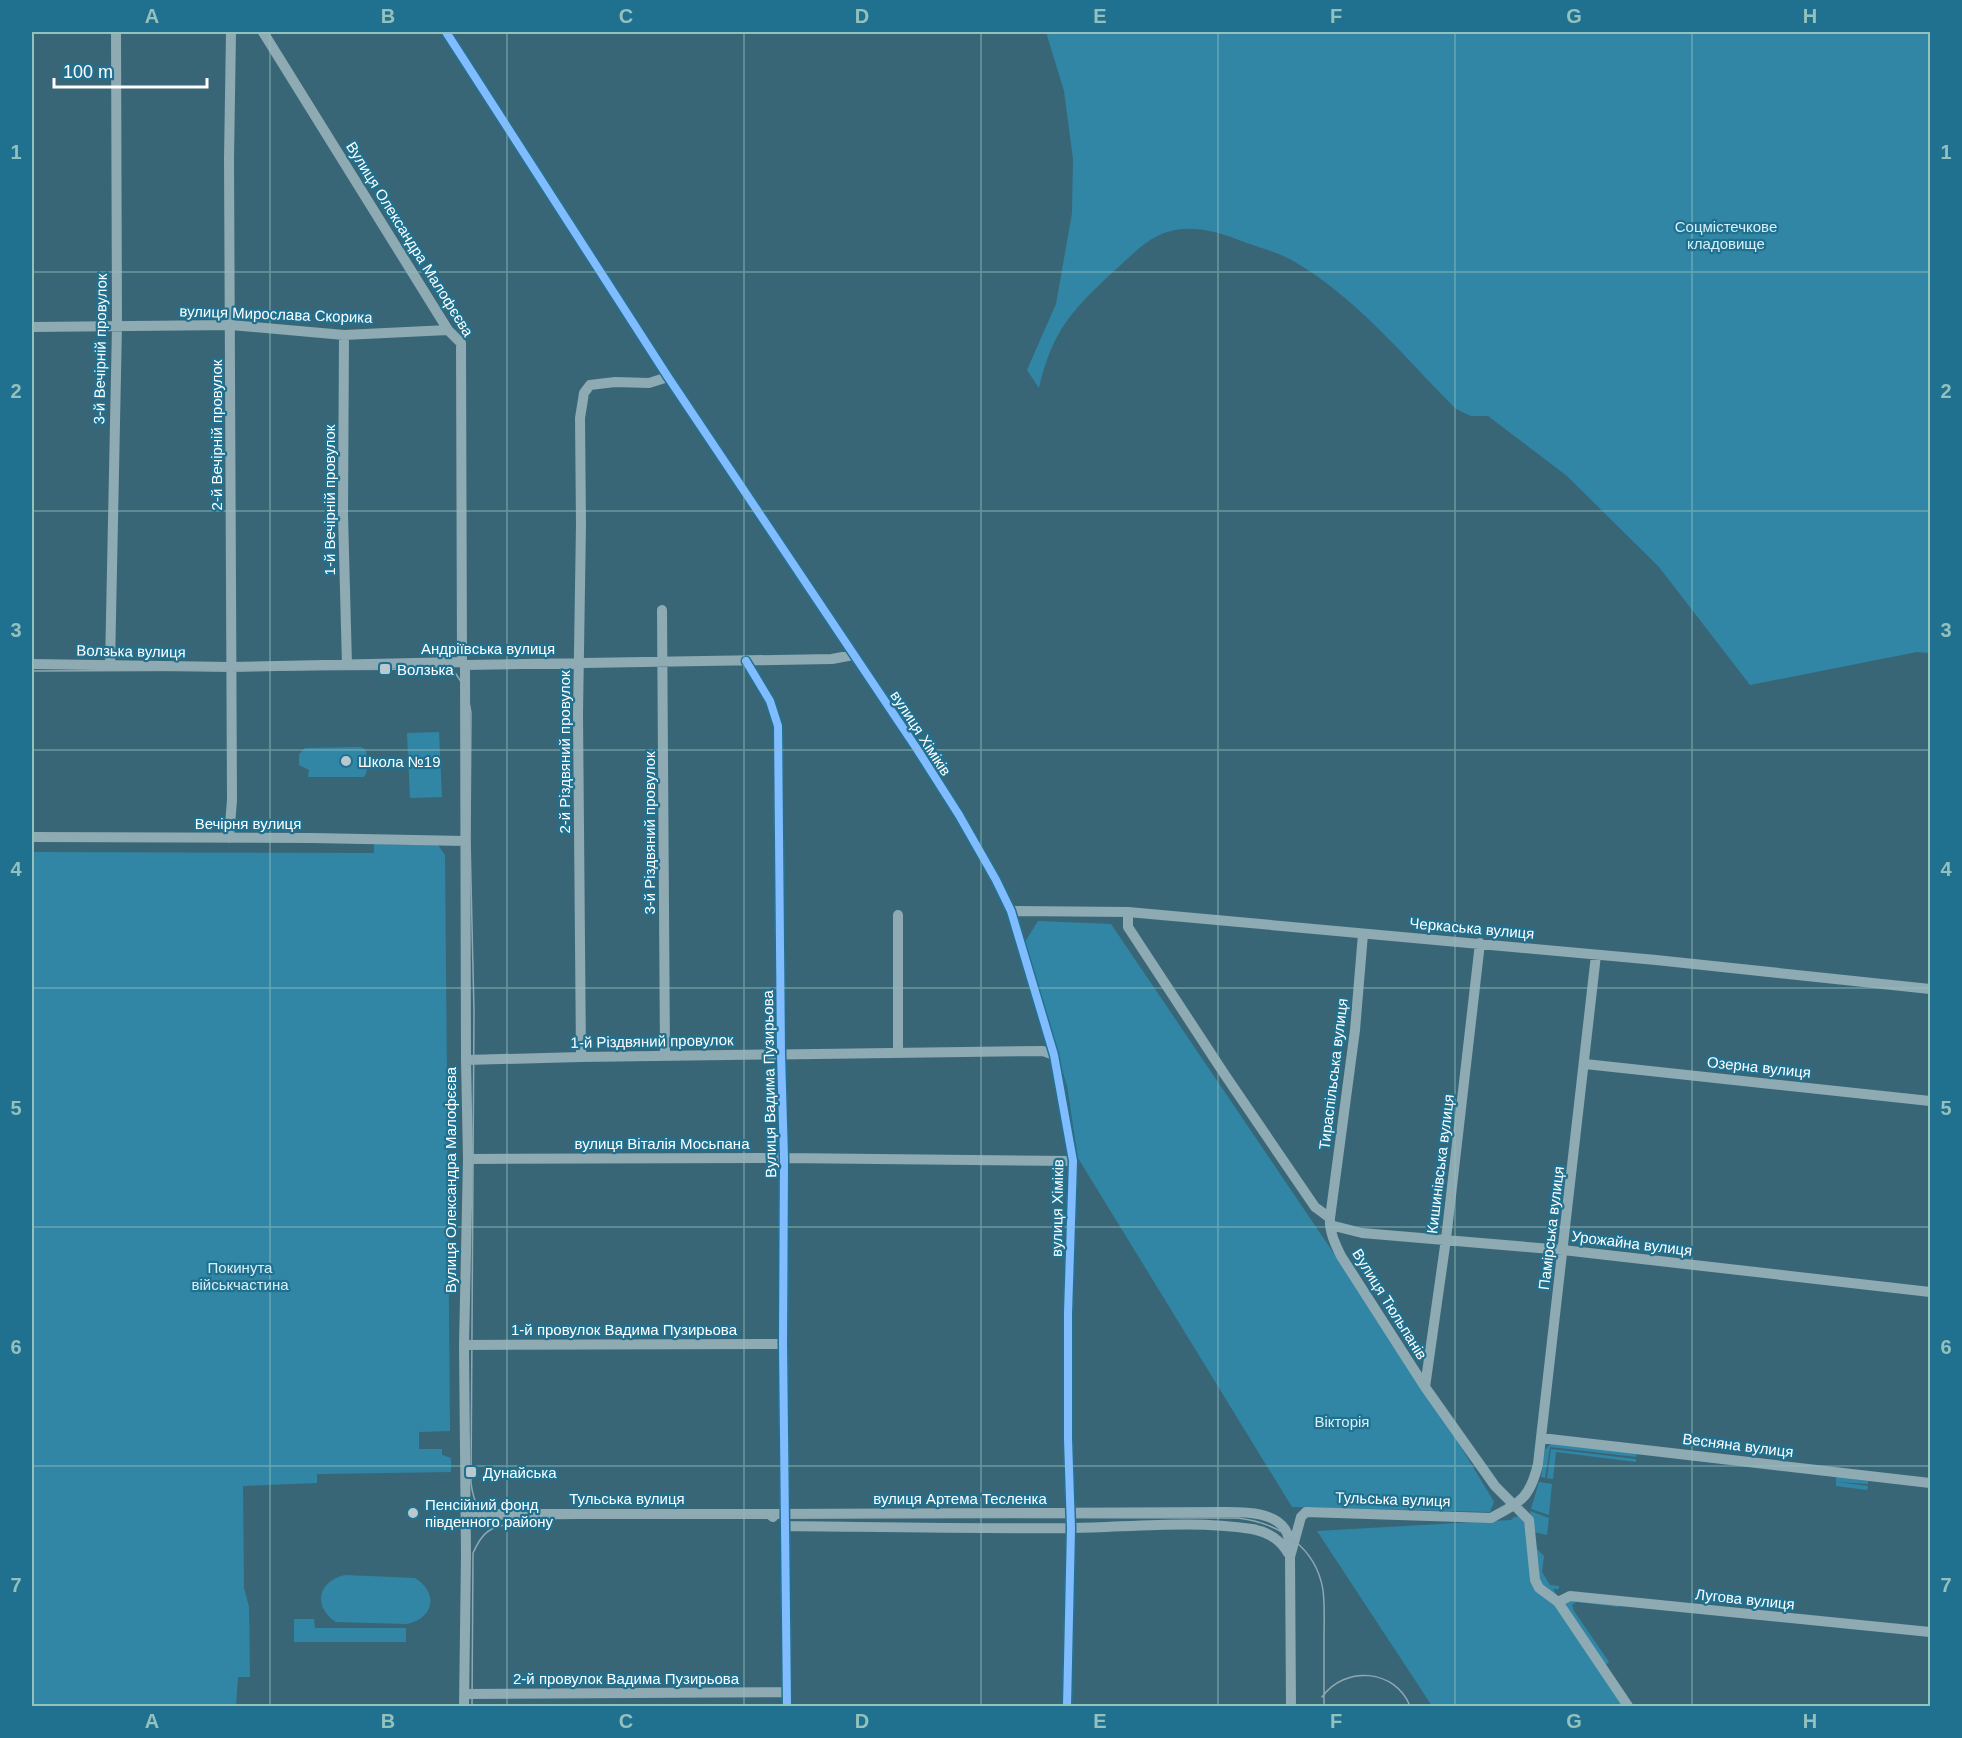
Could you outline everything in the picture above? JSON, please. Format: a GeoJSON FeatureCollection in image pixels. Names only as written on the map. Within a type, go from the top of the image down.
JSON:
{"type":"FeatureCollection","features":[{"type":"Feature","properties":{"kind":"street","name":"3-й Вечірній провулок"},"geometry":{"type":"LineString","coordinates":[[110,666],[117,326],[116,32]]}},
{"type":"Feature","properties":{"kind":"street","name":"2-й Вечірній провулок"},"geometry":{"type":"LineString","coordinates":[[229,838],[232,800],[229,159],[231,32]]}},
{"type":"Feature","properties":{"kind":"street","name":"Вулиця Олександра Малофєєва"},"geometry":{"type":"LineString","coordinates":[[263,32],[448,330],[460,343],[468,1159],[464,1345],[465,1694]]}},
{"type":"Feature","properties":{"kind":"street","name":"вулиця Хіміків"},"geometry":{"type":"LineString","coordinates":[[446,32],[668,377],[959,815],[1011,911],[1054,1055],[1073,1161],[1068,1313],[1071,1528],[1067,1707]]}},
{"type":"Feature","properties":{"kind":"street","name":"вулиця Мирослава Скорика"},"geometry":{"type":"LineString","coordinates":[[32,327],[231,325],[344,334],[448,330]]}},
{"type":"Feature","properties":{"kind":"street","name":"1-й Вечірній провулок"},"geometry":{"type":"LineString","coordinates":[[344,334],[343,515],[346,665]]}},
{"type":"Feature","properties":{"kind":"street","name":"2-й Різдвяний провулок"},"geometry":{"type":"LineString","coordinates":[[581,1057],[580,418],[584,393],[590,385],[649,383],[668,377]]}},
{"type":"Feature","properties":{"kind":"street","name":"3-й Різдвяний провулок"},"geometry":{"type":"LineString","coordinates":[[662,610],[665,1056]]}},
{"type":"Feature","properties":{"kind":"street","name":"Андріївська вулиця"},"geometry":{"type":"LineString","coordinates":[[230,667],[296,664],[746,661],[832,659],[853,655]]}},
{"type":"Feature","properties":{"kind":"street","name":"Вулиця Вадима Пузирьова"},"geometry":{"type":"LineString","coordinates":[[746,661],[770,700],[778,726],[784,1158],[783,1344],[787,1707]]}},
{"type":"Feature","properties":{"kind":"street","name":"Волзька вулиця"},"geometry":{"type":"LineString","coordinates":[[32,664],[230,667]]}},
{"type":"Feature","properties":{"kind":"street","name":"Вечірня вулиця"},"geometry":{"type":"LineString","coordinates":[[32,837],[465,841]]}},
{"type":"Feature","properties":{"kind":"street","name":"Черкаська вулиця"},"geometry":{"type":"LineString","coordinates":[[1011,911],[1128,912],[1656,960],[1930,989]]}},
{"type":"Feature","properties":{"kind":"street","name":"Вулиця Тюльпанів"},"geometry":{"type":"LineString","coordinates":[[1128,912],[1128,927],[1315,1207],[1330,1221],[1341,1256],[1425,1387],[1495,1486],[1519,1503],[1529,1520],[1536,1580],[1539,1588],[1558,1602],[1628,1707]]}},
{"type":"Feature","properties":{"kind":"street"},"geometry":{"type":"LineString","coordinates":[[898,915],[898,1053]]}},
{"type":"Feature","properties":{"kind":"street","name":"Тираспільська вулиця"},"geometry":{"type":"LineString","coordinates":[[1330,1221],[1355,1030],[1363,934]]}},
{"type":"Feature","properties":{"kind":"street","name":"Кишинівська вулиця"},"geometry":{"type":"LineString","coordinates":[[1425,1387],[1446,1239],[1480,944]]}},
{"type":"Feature","properties":{"kind":"street","name":"Памірська вулиця"},"geometry":{"type":"LineString","coordinates":[[1519,1503],[1534,1483],[1541,1438],[1596,955]]}},
{"type":"Feature","properties":{"kind":"street","name":"1-й Різдвяний провулок"},"geometry":{"type":"LineString","coordinates":[[466,1060],[1042,1051],[1054,1055]]}},
{"type":"Feature","properties":{"kind":"street","name":"Озерна вулиця"},"geometry":{"type":"LineString","coordinates":[[1585,1064],[1930,1101]]}},
{"type":"Feature","properties":{"kind":"street","name":"вулиця Віталія Мосьпана"},"geometry":{"type":"LineString","coordinates":[[468,1159],[784,1158],[1073,1161]]}},
{"type":"Feature","properties":{"kind":"street","name":"Урожайна вулиця"},"geometry":{"type":"LineString","coordinates":[[1330,1221],[1362,1233],[1563,1250],[1930,1292]]}},
{"type":"Feature","properties":{"kind":"street","name":"1-й провулок Вадима Пузирьова"},"geometry":{"type":"LineString","coordinates":[[464,1345],[783,1344]]}},
{"type":"Feature","properties":{"kind":"street","name":"Весняна вулиця"},"geometry":{"type":"LineString","coordinates":[[1541,1438],[1930,1483]]}},
{"type":"Feature","properties":{"kind":"street","name":"Тульська вулиця"},"geometry":{"type":"LineString","coordinates":[[1290,1557],[1301,1517],[1306,1512],[1491,1518],[1519,1503]]}},
{"type":"Feature","properties":{"kind":"street","name":"вулиця Артема Тесленка"},"geometry":{"type":"LineString","coordinates":[[785,1520],[944,1512],[1071,1514],[1248,1512],[1280,1524],[1288,1534],[1290,1557]]}},
{"type":"Feature","properties":{"kind":"street","name":"Тульська вулиця"},"geometry":{"type":"LineString","coordinates":[[466,1514],[769,1514],[785,1520]]}},
{"type":"Feature","properties":{"kind":"street","name":"вулиця Артема Тесленка"},"geometry":{"type":"LineString","coordinates":[[785,1520],[1071,1528],[1199,1526],[1253,1529],[1271,1535],[1282,1543],[1290,1557]]}},
{"type":"Feature","properties":{"kind":"street"},"geometry":{"type":"LineString","coordinates":[[1290,1557],[1290,1707]]}},
{"type":"Feature","properties":{"kind":"street","name":"Лугова вулиця"},"geometry":{"type":"LineString","coordinates":[[1558,1602],[1570,1596],[1930,1632]]}},
{"type":"Feature","properties":{"kind":"street","name":"2-й провулок Вадима Пузирьова"},"geometry":{"type":"LineString","coordinates":[[465,1694],[787,1692]]}},
{"type":"Feature","properties":{"kind":"street"},"geometry":{"type":"LineString","coordinates":[[464,1707],[465,1694]]}},
{"type":"Feature","properties":{"kind":"green space","name":"Соцмістечкове кладовище"},"geometry":{"type":"Polygon","coordinates":[[[1046,32],[1930,32],[1930,653],[1917,652],[1750,685],[1659,567],[1567,476],[1488,416],[1471,416],[1456,409],[1380,330],[1340,293],[1318,277],[1283,256],[1225,235],[1205,230],[1184,229],[1164,233],[1150,240],[1114,271],[1075,310],[1057,336],[1050,351],[1039,388],[1027,370],[1056,304],[1072,213],[1073,159],[1064,91],[1046,32]]]}},
{"type":"Feature","properties":{"kind":"green space"},"geometry":{"type":"Polygon","coordinates":[[[439,732],[442,797],[410,798],[407,733],[439,732]]]}},
{"type":"Feature","properties":{"kind":"green space"},"geometry":{"type":"Polygon","coordinates":[[[361,747],[366,750],[367,757],[364,777],[308,777],[309,770],[299,765],[299,754],[305,748],[361,747]]]}},
{"type":"Feature","properties":{"kind":"green space","name":"Покинута військчастина"},"geometry":{"type":"Polygon","coordinates":[[[374,844],[438,845],[445,855],[450,1431],[419,1432],[419,1449],[442,1449],[442,1455],[451,1458],[451,1472],[317,1474],[317,1483],[243,1486],[244,1588],[249,1607],[250,1677],[238,1677],[236,1706],[32,1706],[32,852],[374,853],[374,844]]]}},
{"type":"Feature","properties":{"kind":"green space","name":"Вікторія"},"geometry":{"type":"Polygon","coordinates":[[[1038,921],[1111,924],[1433,1400],[1494,1502],[1490,1512],[1292,1507],[1078,1158],[1067,1086],[1025,942],[1038,921]]]}},
{"type":"Feature","properties":{"kind":"green space"},"geometry":{"type":"Polygon","coordinates":[[[1551,1443],[1637,1453],[1636,1457],[1550,1447],[1545,1478],[1541,1477],[1545,1450],[1551,1443]]]}},
{"type":"Feature","properties":{"kind":"green space"},"geometry":{"type":"Polygon","coordinates":[[[1551,1449],[1636,1459],[1636,1462],[1556,1452],[1553,1479],[1547,1478],[1551,1449]]]}},
{"type":"Feature","properties":{"kind":"green space"},"geometry":{"type":"Polygon","coordinates":[[[1836,1477],[1868,1481],[1868,1484],[1837,1482],[1868,1486],[1867,1490],[1836,1486],[1836,1477]]]}},
{"type":"Feature","properties":{"kind":"green space"},"geometry":{"type":"Polygon","coordinates":[[[1539,1482],[1552,1484],[1549,1515],[1531,1509],[1539,1482]]]}},
{"type":"Feature","properties":{"kind":"green space"},"geometry":{"type":"Polygon","coordinates":[[[1530,1511],[1549,1518],[1547,1535],[1534,1532],[1530,1511]]]}},
{"type":"Feature","properties":{"kind":"green space"},"geometry":{"type":"Polygon","coordinates":[[[1521,1516],[1535,1547],[1544,1556],[1542,1572],[1550,1585],[1559,1586],[1559,1589],[1553,1589],[1624,1706],[1432,1706],[1317,1531],[1511,1520],[1521,1516]]]}},
{"type":"Feature","properties":{"kind":"green space"},"geometry":{"type":"Polygon","coordinates":[[[345,1575],[415,1578],[428,1591],[430,1604],[428,1611],[416,1621],[407,1624],[336,1622],[324,1609],[321,1595],[329,1583],[345,1575]]]}},
{"type":"Feature","properties":{"kind":"green space"},"geometry":{"type":"Polygon","coordinates":[[[1575,1599],[1619,1604],[1619,1607],[1576,1602],[1572,1605],[1609,1662],[1604,1666],[1565,1605],[1575,1599]]]}},
{"type":"Feature","properties":{"kind":"green space"},"geometry":{"type":"Polygon","coordinates":[[[294,1619],[314,1619],[315,1628],[406,1628],[406,1642],[294,1642],[294,1619]]]}},
{"type":"Feature","properties":{"kind":"tram line"},"geometry":{"type":"LineString","coordinates":[[32,671],[440,669],[456,674],[467,691],[471,713],[470,839],[474,1012],[471,1483],[478,1507],[486,1514],[499,1519],[1238,1518],[1253,1521],[1268,1525],[1293,1540],[1313,1561],[1319,1575],[1324,1602],[1324,1706]]}},
{"type":"Feature","properties":{"kind":"tram line"},"geometry":{"type":"LineString","coordinates":[[472,1706],[473,1553],[487,1532],[510,1524]]}},
{"type":"Feature","properties":{"kind":"tram line"},"geometry":{"type":"LineString","coordinates":[[1322,1697],[1343,1680],[1356,1676],[1369,1676],[1382,1678],[1393,1684],[1410,1706]]}},
{"type":"Feature","properties":{"kind":"cycle path"},"geometry":{"type":"LineString","coordinates":[[446,32],[668,377],[917,749],[959,815],[1011,911],[1054,1055],[1073,1161],[1068,1313],[1071,1528],[1067,1706]]}},
{"type":"Feature","properties":{"kind":"cycle path"},"geometry":{"type":"LineString","coordinates":[[746,661],[770,701],[778,726],[784,1158],[783,1344],[787,1706]]}},
{"type":"Feature","properties":{"kind":"place","name":"Волзька"},"geometry":{"type":"Point","coordinates":[385,669]}},
{"type":"Feature","properties":{"kind":"place","name":"Школа №19"},"geometry":{"type":"Point","coordinates":[346,761]}},
{"type":"Feature","properties":{"kind":"place","name":"Дунайська"},"geometry":{"type":"Point","coordinates":[471,1472]}},
{"type":"Feature","properties":{"kind":"place","name":"Пенсійний фонд південного району"},"geometry":{"type":"Point","coordinates":[413,1513]}}]}
